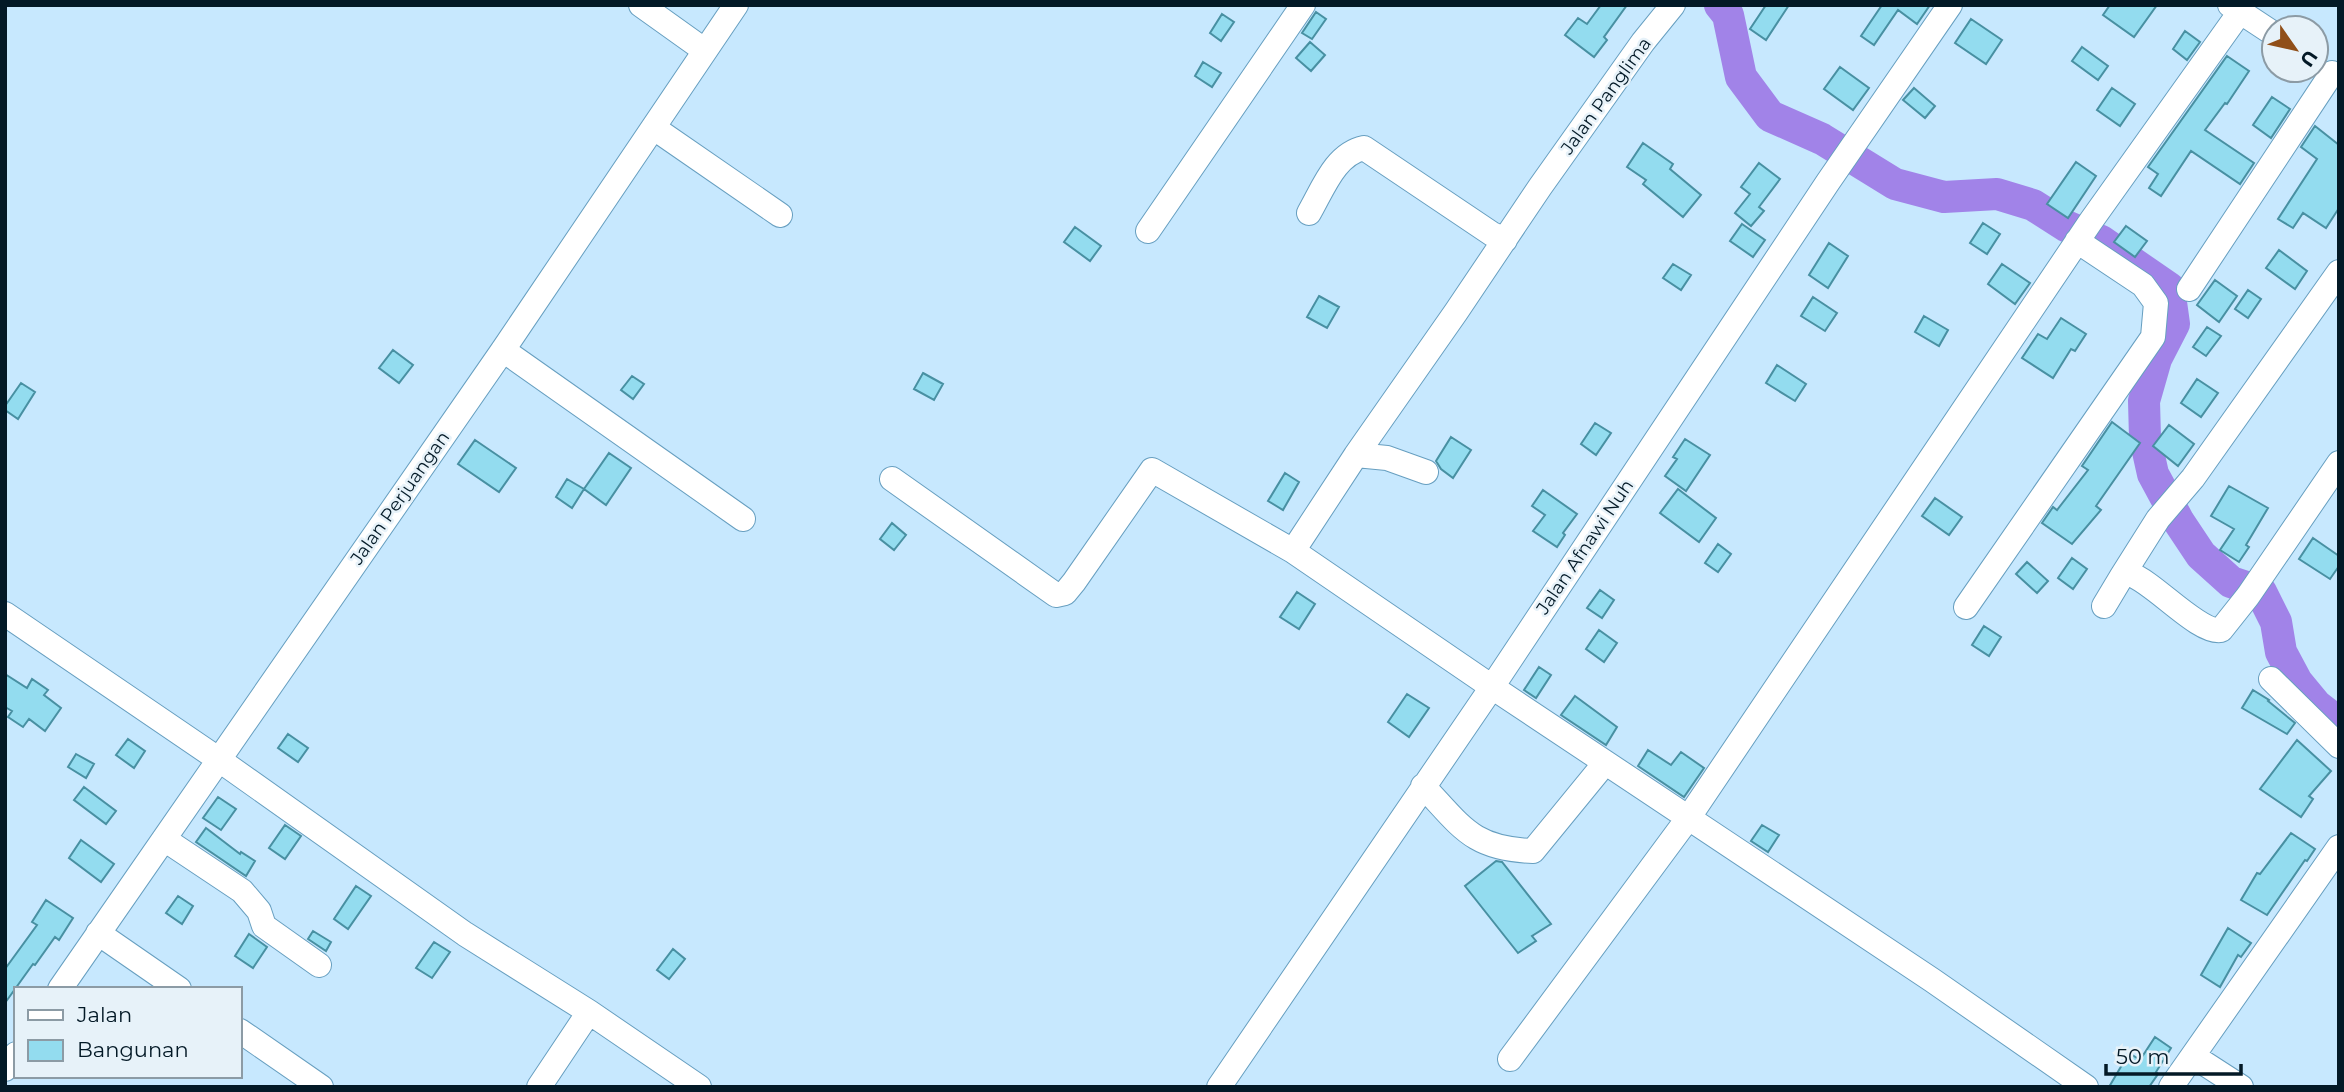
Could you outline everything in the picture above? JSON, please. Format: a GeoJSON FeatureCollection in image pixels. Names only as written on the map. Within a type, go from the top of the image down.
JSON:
{"type":"FeatureCollection","features":[{"type":"Feature","properties":{"kind":"street"},"geometry":{"type":"LineString","coordinates":[[641,5],[704,50]]}},
{"type":"Feature","properties":{"kind":"street","name":"Jalan Perjuangan"},"geometry":{"type":"LineString","coordinates":[[61,987],[503,351],[736,5]]}},
{"type":"Feature","properties":{"kind":"street"},"geometry":{"type":"LineString","coordinates":[[1148,231],[1303,5]]}},
{"type":"Feature","properties":{"kind":"street","name":"Jalan Panglima"},"geometry":{"type":"LineString","coordinates":[[1293,551],[1356,454],[1540,187],[1643,42],[1673,5]]}},
{"type":"Feature","properties":{"kind":"street","name":"Jalan Afnawi Nuh"},"geometry":{"type":"LineString","coordinates":[[1219,1087],[1492,687],[1828,182],[1950,5]]}},
{"type":"Feature","properties":{"kind":"street"},"geometry":{"type":"LineString","coordinates":[[1510,1059],[1689,817],[2235,8],[2260,25]]}},
{"type":"Feature","properties":{"kind":"street"},"geometry":{"type":"LineString","coordinates":[[2189,289],[2321,84]]}},
{"type":"Feature","properties":{"kind":"street"},"geometry":{"type":"LineString","coordinates":[[654,128],[780,215]]}},
{"type":"Feature","properties":{"kind":"street"},"geometry":{"type":"LineString","coordinates":[[1309,212],[1336,167],[1350,151],[1364,148],[1505,240]]}},
{"type":"Feature","properties":{"kind":"street"},"geometry":{"type":"LineString","coordinates":[[1966,607],[2153,337],[2156,303],[2143,285],[2079,239]]}},
{"type":"Feature","properties":{"kind":"street"},"geometry":{"type":"LineString","coordinates":[[2104,606],[2158,519],[2193,478],[2339,272]]}},
{"type":"Feature","properties":{"kind":"street"},"geometry":{"type":"LineString","coordinates":[[503,351],[743,519]]}},
{"type":"Feature","properties":{"kind":"street"},"geometry":{"type":"LineString","coordinates":[[1356,454],[1387,458],[1426,472]]}},
{"type":"Feature","properties":{"kind":"street"},"geometry":{"type":"LineString","coordinates":[[2122,576],[2135,576],[2199,623],[2217,631],[2224,626],[2254,587],[2339,463]]}},
{"type":"Feature","properties":{"kind":"street"},"geometry":{"type":"LineString","coordinates":[[892,479],[1056,595],[1065,593],[1074,582],[1152,470],[1293,551],[1605,763],[1932,980],[2085,1087]]}},
{"type":"Feature","properties":{"kind":"street"},"geometry":{"type":"LineString","coordinates":[[5,614],[218,759],[465,934],[589,1012],[699,1087]]}},
{"type":"Feature","properties":{"kind":"street"},"geometry":{"type":"LineString","coordinates":[[2272,679],[2339,746]]}},
{"type":"Feature","properties":{"kind":"street"},"geometry":{"type":"LineString","coordinates":[[1423,786],[1471,835],[1488,845],[1533,851],[1605,763]]}},
{"type":"Feature","properties":{"kind":"street"},"geometry":{"type":"LineString","coordinates":[[164,839],[242,891],[259,911],[264,926],[319,965]]}},
{"type":"Feature","properties":{"kind":"street"},"geometry":{"type":"LineString","coordinates":[[2171,1087],[2339,847]]}},
{"type":"Feature","properties":{"kind":"street"},"geometry":{"type":"LineString","coordinates":[[98,933],[176,987]]}},
{"type":"Feature","properties":{"kind":"street"},"geometry":{"type":"LineString","coordinates":[[538,1087],[589,1012]]}},
{"type":"Feature","properties":{"kind":"street"},"geometry":{"type":"LineString","coordinates":[[242,1032],[321,1087]]}},
{"type":"Feature","properties":{"kind":"street"},"geometry":{"type":"LineString","coordinates":[[2193,1056],[2241,1087]]}},
{"type":"Feature","properties":{"kind":"building"},"geometry":{"type":"Polygon","coordinates":[[[1601,5],[1627,5],[1604,37],[1607,40],[1594,57],[1565,35],[1578,18],[1587,24],[1601,5]]]}},
{"type":"Feature","properties":{"kind":"building"},"geometry":{"type":"Polygon","coordinates":[[[1766,5],[1789,5],[1766,40],[1750,29],[1766,5]]]}},
{"type":"Feature","properties":{"kind":"building"},"geometry":{"type":"Polygon","coordinates":[[[1882,5],[1930,5],[1917,24],[1898,10],[1874,45],[1861,36],[1882,5]]]}},
{"type":"Feature","properties":{"kind":"building"},"geometry":{"type":"Polygon","coordinates":[[[2110,5],[2157,5],[2134,37],[2103,15],[2110,5]]]}},
{"type":"Feature","properties":{"kind":"building"},"geometry":{"type":"Polygon","coordinates":[[[1316,12],[1326,19],[1312,39],[1302,33],[1316,12]]]}},
{"type":"Feature","properties":{"kind":"building"},"geometry":{"type":"Polygon","coordinates":[[[1222,14],[1234,22],[1221,41],[1210,33],[1222,14]]]}},
{"type":"Feature","properties":{"kind":"building"},"geometry":{"type":"Polygon","coordinates":[[[1971,19],[2002,40],[1986,64],[1955,43],[1971,19]]]}},
{"type":"Feature","properties":{"kind":"building"},"geometry":{"type":"Polygon","coordinates":[[[2185,31],[2200,42],[2187,60],[2173,49],[2185,31]]]}},
{"type":"Feature","properties":{"kind":"building"},"geometry":{"type":"Polygon","coordinates":[[[1310,42],[1325,55],[1311,71],[1296,58],[1310,42]]]}},
{"type":"Feature","properties":{"kind":"building"},"geometry":{"type":"Polygon","coordinates":[[[2082,47],[2108,66],[2098,80],[2072,61],[2082,47]]]}},
{"type":"Feature","properties":{"kind":"building"},"geometry":{"type":"Polygon","coordinates":[[[2227,56],[2249,71],[2205,130],[2254,163],[2240,184],[2191,151],[2161,196],[2149,188],[2158,174],[2148,167],[2227,56]]]}},
{"type":"Feature","properties":{"kind":"building"},"geometry":{"type":"Polygon","coordinates":[[[1203,62],[1221,73],[1212,87],[1195,76],[1203,62]]]}},
{"type":"Feature","properties":{"kind":"building"},"geometry":{"type":"Polygon","coordinates":[[[1840,67],[1869,88],[1853,110],[1824,89],[1840,67]]]}},
{"type":"Feature","properties":{"kind":"building"},"geometry":{"type":"Polygon","coordinates":[[[1914,88],[1935,106],[1925,118],[1903,100],[1914,88]]]}},
{"type":"Feature","properties":{"kind":"building"},"geometry":{"type":"Polygon","coordinates":[[[2112,88],[2135,104],[2120,126],[2097,110],[2112,88]]]}},
{"type":"Feature","properties":{"kind":"building"},"geometry":{"type":"Polygon","coordinates":[[[2272,97],[2290,109],[2271,138],[2253,125],[2272,97]]]}},
{"type":"Feature","properties":{"kind":"building"},"geometry":{"type":"Polygon","coordinates":[[[2315,126],[2339,145],[2339,208],[2326,228],[2303,213],[2293,228],[2278,219],[2317,159],[2301,147],[2315,126]]]}},
{"type":"Feature","properties":{"kind":"building"},"geometry":{"type":"Polygon","coordinates":[[[1643,143],[1673,164],[1670,169],[1701,195],[1683,217],[1643,184],[1646,180],[1627,167],[1643,143]]]}},
{"type":"Feature","properties":{"kind":"building"},"geometry":{"type":"Polygon","coordinates":[[[2076,162],[2096,176],[2068,218],[2047,204],[2076,162]]]}},
{"type":"Feature","properties":{"kind":"building"},"geometry":{"type":"Polygon","coordinates":[[[1759,163],[1780,179],[1759,207],[1764,211],[1751,226],[1735,213],[1750,194],[1741,187],[1759,163]]]}},
{"type":"Feature","properties":{"kind":"building"},"geometry":{"type":"Polygon","coordinates":[[[1983,223],[2000,234],[1987,254],[1970,243],[1983,223]]]}},
{"type":"Feature","properties":{"kind":"building"},"geometry":{"type":"Polygon","coordinates":[[[1742,224],[1765,240],[1753,257],[1730,241],[1742,224]]]}},
{"type":"Feature","properties":{"kind":"building"},"geometry":{"type":"Polygon","coordinates":[[[2126,226],[2147,241],[2135,257],[2114,242],[2126,226]]]}},
{"type":"Feature","properties":{"kind":"building"},"geometry":{"type":"Polygon","coordinates":[[[1075,227],[1101,246],[1090,261],[1064,242],[1075,227]]]}},
{"type":"Feature","properties":{"kind":"building"},"geometry":{"type":"Polygon","coordinates":[[[1829,243],[1848,256],[1828,288],[1809,275],[1829,243]]]}},
{"type":"Feature","properties":{"kind":"building"},"geometry":{"type":"Polygon","coordinates":[[[2279,250],[2307,271],[2295,289],[2266,268],[2279,250]]]}},
{"type":"Feature","properties":{"kind":"building"},"geometry":{"type":"Polygon","coordinates":[[[1673,264],[1691,275],[1681,290],[1663,278],[1673,264]]]}},
{"type":"Feature","properties":{"kind":"building"},"geometry":{"type":"Polygon","coordinates":[[[2002,264],[2030,283],[2015,304],[1988,284],[2002,264]]]}},
{"type":"Feature","properties":{"kind":"building"},"geometry":{"type":"Polygon","coordinates":[[[2215,280],[2237,296],[2219,322],[2197,305],[2215,280]]]}},
{"type":"Feature","properties":{"kind":"building"},"geometry":{"type":"Polygon","coordinates":[[[2248,290],[2261,299],[2248,318],[2235,309],[2248,290]]]}},
{"type":"Feature","properties":{"kind":"building"},"geometry":{"type":"Polygon","coordinates":[[[1319,296],[1339,307],[1327,328],[1307,317],[1319,296]]]}},
{"type":"Feature","properties":{"kind":"building"},"geometry":{"type":"Polygon","coordinates":[[[1813,297],[1837,313],[1825,331],[1801,316],[1813,297]]]}},
{"type":"Feature","properties":{"kind":"building"},"geometry":{"type":"Polygon","coordinates":[[[1924,316],[1948,330],[1939,346],[1915,332],[1924,316]]]}},
{"type":"Feature","properties":{"kind":"building"},"geometry":{"type":"Polygon","coordinates":[[[2061,318],[2086,334],[2075,351],[2071,349],[2053,378],[2022,358],[2038,334],[2047,339],[2061,318]]]}},
{"type":"Feature","properties":{"kind":"building"},"geometry":{"type":"Polygon","coordinates":[[[2207,327],[2221,336],[2206,356],[2193,347],[2207,327]]]}},
{"type":"Feature","properties":{"kind":"building"},"geometry":{"type":"Polygon","coordinates":[[[393,350],[413,365],[399,383],[379,368],[393,350]]]}},
{"type":"Feature","properties":{"kind":"building"},"geometry":{"type":"Polygon","coordinates":[[[1777,365],[1806,384],[1795,401],[1766,383],[1777,365]]]}},
{"type":"Feature","properties":{"kind":"building"},"geometry":{"type":"Polygon","coordinates":[[[923,373],[943,384],[934,400],[914,389],[923,373]]]}},
{"type":"Feature","properties":{"kind":"building"},"geometry":{"type":"Polygon","coordinates":[[[632,376],[644,384],[633,399],[621,390],[632,376]]]}},
{"type":"Feature","properties":{"kind":"building"},"geometry":{"type":"Polygon","coordinates":[[[2197,379],[2218,393],[2201,417],[2181,403],[2197,379]]]}},
{"type":"Feature","properties":{"kind":"building"},"geometry":{"type":"Polygon","coordinates":[[[21,383],[35,392],[18,419],[5,410],[5,406],[21,383]]]}},
{"type":"Feature","properties":{"kind":"building"},"geometry":{"type":"Polygon","coordinates":[[[2112,422],[2140,443],[2096,506],[2101,510],[2072,544],[2042,523],[2053,507],[2057,510],[2088,470],[2082,466],[2112,422]]]}},
{"type":"Feature","properties":{"kind":"building"},"geometry":{"type":"Polygon","coordinates":[[[1595,423],[1611,433],[1596,455],[1581,444],[1595,423]]]}},
{"type":"Feature","properties":{"kind":"building"},"geometry":{"type":"Polygon","coordinates":[[[2169,425],[2194,444],[2178,466],[2153,446],[2169,425]]]}},
{"type":"Feature","properties":{"kind":"building"},"geometry":{"type":"Polygon","coordinates":[[[1451,437],[1471,450],[1453,478],[1441,469],[1436,461],[1451,437]]]}},
{"type":"Feature","properties":{"kind":"building"},"geometry":{"type":"Polygon","coordinates":[[[1685,439],[1710,455],[1686,491],[1665,476],[1677,459],[1673,457],[1685,439]]]}},
{"type":"Feature","properties":{"kind":"building"},"geometry":{"type":"Polygon","coordinates":[[[475,440],[516,468],[499,492],[458,464],[475,440]]]}},
{"type":"Feature","properties":{"kind":"building"},"geometry":{"type":"Polygon","coordinates":[[[609,453],[631,468],[606,505],[584,489],[609,453]]]}},
{"type":"Feature","properties":{"kind":"building"},"geometry":{"type":"Polygon","coordinates":[[[1285,473],[1299,482],[1283,510],[1268,501],[1285,473]]]}},
{"type":"Feature","properties":{"kind":"building"},"geometry":{"type":"Polygon","coordinates":[[[567,479],[584,489],[572,508],[556,497],[567,479]]]}},
{"type":"Feature","properties":{"kind":"building"},"geometry":{"type":"Polygon","coordinates":[[[2229,486],[2268,508],[2239,562],[2220,550],[2234,529],[2211,516],[2229,486]]]}},
{"type":"Feature","properties":{"kind":"building"},"geometry":{"type":"Polygon","coordinates":[[[1678,489],[1716,518],[1699,542],[1660,513],[1678,489]]]}},
{"type":"Feature","properties":{"kind":"building"},"geometry":{"type":"Polygon","coordinates":[[[1543,490],[1577,514],[1563,533],[1565,535],[1557,547],[1533,531],[1545,515],[1532,506],[1543,490]]]}},
{"type":"Feature","properties":{"kind":"building"},"geometry":{"type":"Polygon","coordinates":[[[1935,498],[1962,517],[1949,535],[1922,516],[1935,498]]]}},
{"type":"Feature","properties":{"kind":"building"},"geometry":{"type":"Polygon","coordinates":[[[892,523],[906,535],[894,550],[880,539],[892,523]]]}},
{"type":"Feature","properties":{"kind":"building"},"geometry":{"type":"Polygon","coordinates":[[[2313,538],[2339,556],[2339,566],[2330,579],[2299,559],[2313,538]]]}},
{"type":"Feature","properties":{"kind":"building"},"geometry":{"type":"Polygon","coordinates":[[[1718,544],[1731,554],[1718,572],[1705,563],[1718,544]]]}},
{"type":"Feature","properties":{"kind":"building"},"geometry":{"type":"Polygon","coordinates":[[[2072,558],[2087,569],[2073,589],[2058,578],[2072,558]]]}},
{"type":"Feature","properties":{"kind":"building"},"geometry":{"type":"Polygon","coordinates":[[[2027,562],[2048,581],[2037,593],[2016,574],[2027,562]]]}},
{"type":"Feature","properties":{"kind":"building"},"geometry":{"type":"Polygon","coordinates":[[[1600,590],[1614,600],[1602,618],[1587,608],[1600,590]]]}},
{"type":"Feature","properties":{"kind":"building"},"geometry":{"type":"Polygon","coordinates":[[[1297,592],[1315,604],[1299,629],[1280,617],[1297,592]]]}},
{"type":"Feature","properties":{"kind":"building"},"geometry":{"type":"Polygon","coordinates":[[[1984,626],[2001,637],[1989,656],[1972,645],[1984,626]]]}},
{"type":"Feature","properties":{"kind":"building"},"geometry":{"type":"Polygon","coordinates":[[[1599,630],[1617,643],[1604,662],[1586,649],[1599,630]]]}},
{"type":"Feature","properties":{"kind":"building"},"geometry":{"type":"Polygon","coordinates":[[[1539,667],[1551,675],[1536,698],[1524,690],[1539,667]]]}},
{"type":"Feature","properties":{"kind":"building"},"geometry":{"type":"Polygon","coordinates":[[[5,674],[27,688],[32,679],[48,690],[44,695],[61,708],[45,731],[29,719],[23,727],[8,717],[12,711],[5,707],[5,674]]]}},
{"type":"Feature","properties":{"kind":"building"},"geometry":{"type":"Polygon","coordinates":[[[2253,690],[2295,723],[2287,734],[2242,708],[2253,690]]]}},
{"type":"Feature","properties":{"kind":"building"},"geometry":{"type":"Polygon","coordinates":[[[1407,694],[1429,708],[1409,737],[1388,722],[1407,694]]]}},
{"type":"Feature","properties":{"kind":"building"},"geometry":{"type":"Polygon","coordinates":[[[1575,696],[1617,727],[1606,745],[1561,715],[1575,696]]]}},
{"type":"Feature","properties":{"kind":"building"},"geometry":{"type":"Polygon","coordinates":[[[288,734],[308,748],[298,762],[278,748],[288,734]]]}},
{"type":"Feature","properties":{"kind":"building"},"geometry":{"type":"Polygon","coordinates":[[[128,739],[145,751],[134,768],[116,755],[128,739]]]}},
{"type":"Feature","properties":{"kind":"building"},"geometry":{"type":"Polygon","coordinates":[[[2297,740],[2331,771],[2309,796],[2313,799],[2301,817],[2260,789],[2297,740]]]}},
{"type":"Feature","properties":{"kind":"building"},"geometry":{"type":"Polygon","coordinates":[[[1648,750],[1671,765],[1681,752],[1704,768],[1684,797],[1638,766],[1648,750]]]}},
{"type":"Feature","properties":{"kind":"building"},"geometry":{"type":"Polygon","coordinates":[[[76,754],[94,764],[86,778],[68,767],[76,754]]]}},
{"type":"Feature","properties":{"kind":"building"},"geometry":{"type":"Polygon","coordinates":[[[84,787],[116,811],[106,824],[74,800],[84,787]]]}},
{"type":"Feature","properties":{"kind":"building"},"geometry":{"type":"Polygon","coordinates":[[[218,797],[236,809],[221,830],[203,818],[218,797]]]}},
{"type":"Feature","properties":{"kind":"building"},"geometry":{"type":"Polygon","coordinates":[[[285,825],[301,836],[285,859],[269,848],[285,825]]]}},
{"type":"Feature","properties":{"kind":"building"},"geometry":{"type":"Polygon","coordinates":[[[1762,825],[1779,835],[1768,852],[1751,841],[1762,825]]]}},
{"type":"Feature","properties":{"kind":"building"},"geometry":{"type":"Polygon","coordinates":[[[206,828],[240,854],[241,852],[255,861],[246,876],[196,842],[206,828]]]}},
{"type":"Feature","properties":{"kind":"building"},"geometry":{"type":"Polygon","coordinates":[[[2291,833],[2315,849],[2267,915],[2241,900],[2257,873],[2260,874],[2291,833]]]}},
{"type":"Feature","properties":{"kind":"building"},"geometry":{"type":"Polygon","coordinates":[[[81,840],[114,864],[101,882],[69,858],[81,840]]]}},
{"type":"Feature","properties":{"kind":"building"},"geometry":{"type":"Polygon","coordinates":[[[1496,861],[1502,862],[1551,924],[1532,936],[1536,941],[1518,953],[1465,886],[1496,861]]]}},
{"type":"Feature","properties":{"kind":"building"},"geometry":{"type":"Polygon","coordinates":[[[356,886],[371,896],[348,929],[334,919],[356,886]]]}},
{"type":"Feature","properties":{"kind":"building"},"geometry":{"type":"Polygon","coordinates":[[[178,896],[193,906],[182,924],[166,913],[178,896]]]}},
{"type":"Feature","properties":{"kind":"building"},"geometry":{"type":"Polygon","coordinates":[[[46,900],[73,918],[59,940],[55,937],[35,965],[33,964],[14,987],[5,1003],[5,969],[37,925],[32,922],[46,900]]]}},
{"type":"Feature","properties":{"kind":"building"},"geometry":{"type":"Polygon","coordinates":[[[2228,928],[2251,943],[2241,957],[2238,955],[2220,987],[2201,975],[2228,928]]]}},
{"type":"Feature","properties":{"kind":"building"},"geometry":{"type":"Polygon","coordinates":[[[313,931],[331,942],[326,951],[308,939],[313,931]]]}},
{"type":"Feature","properties":{"kind":"building"},"geometry":{"type":"Polygon","coordinates":[[[249,934],[267,947],[253,968],[235,956],[249,934]]]}},
{"type":"Feature","properties":{"kind":"building"},"geometry":{"type":"Polygon","coordinates":[[[434,942],[450,952],[432,978],[416,968],[434,942]]]}},
{"type":"Feature","properties":{"kind":"building"},"geometry":{"type":"Polygon","coordinates":[[[673,949],[685,959],[669,979],[657,970],[673,949]]]}},
{"type":"Feature","properties":{"kind":"building"},"geometry":{"type":"Polygon","coordinates":[[[2155,1037],[2171,1048],[2149,1087],[2109,1087],[2129,1053],[2140,1060],[2155,1037]]]}},
{"type":"Feature","properties":{"kind":"waterway"},"geometry":{"type":"LineString","coordinates":[[1720,5],[1728,15],[1741,77],[1770,116],[1822,139],[1895,184],[1944,197],[1997,194],[2033,205],[2066,226],[2101,241],[2169,288],[2174,324],[2156,359],[2144,401],[2145,438],[2153,474],[2179,522],[2201,555],[2231,582],[2261,592],[2276,622],[2281,652],[2297,682],[2316,705],[2339,723]]}}]}
